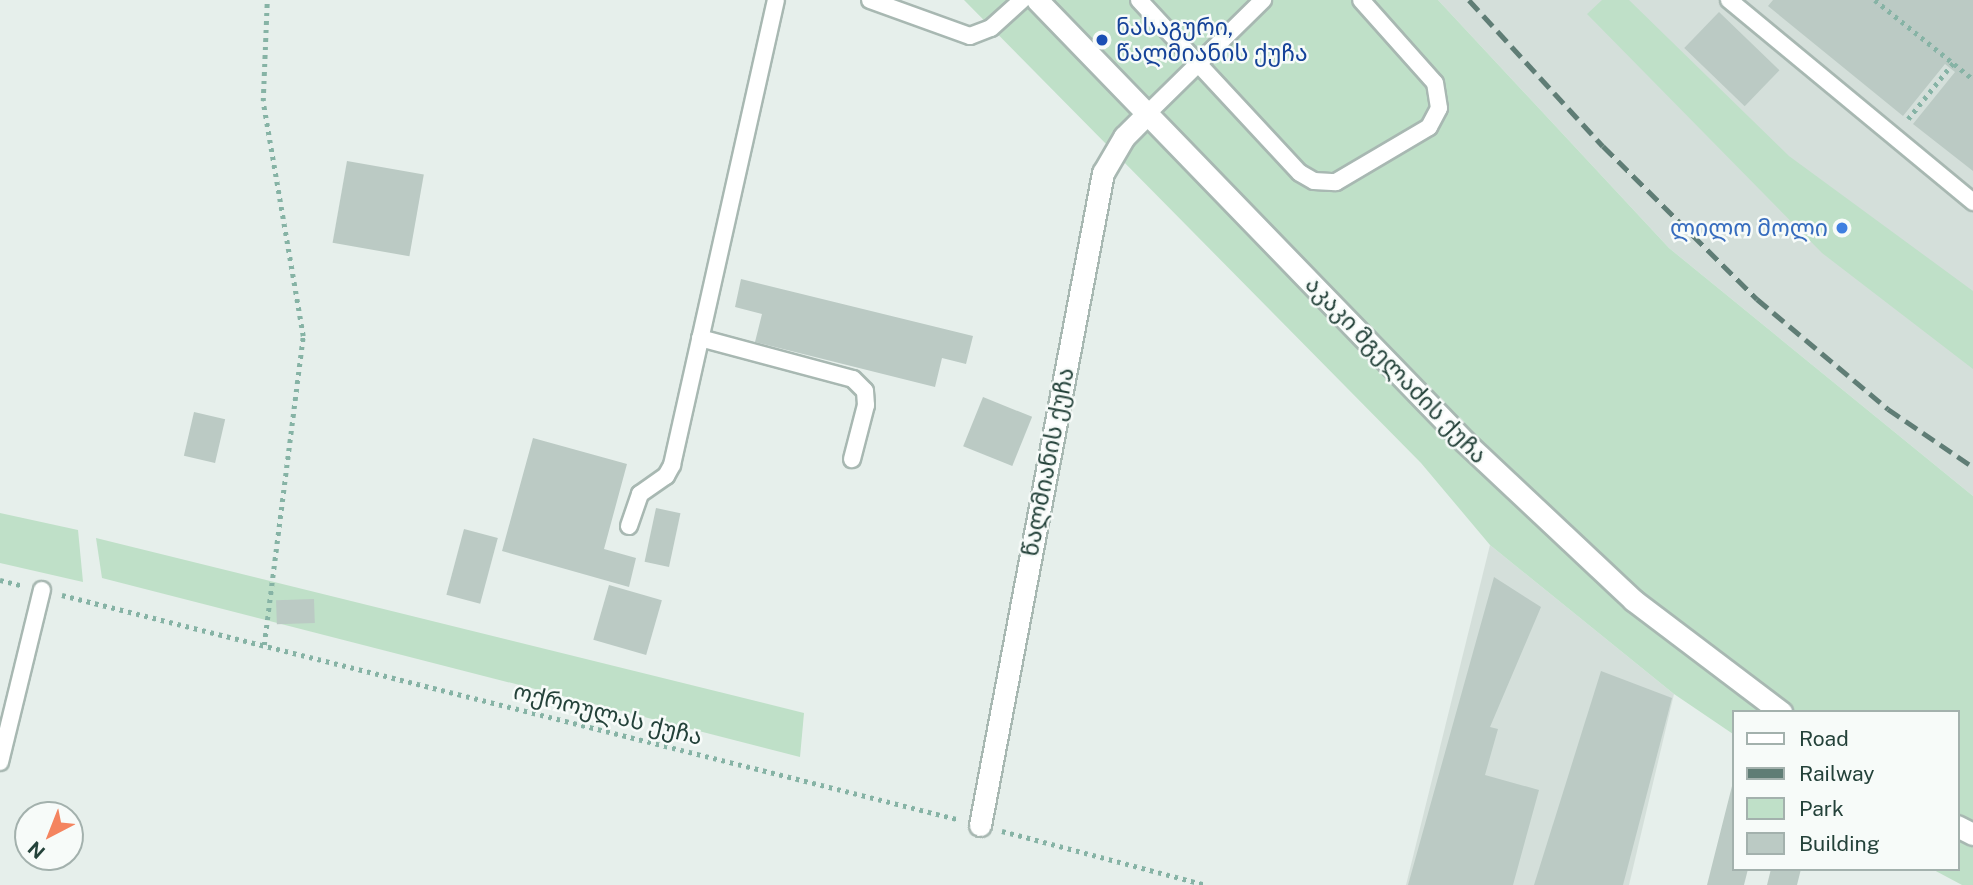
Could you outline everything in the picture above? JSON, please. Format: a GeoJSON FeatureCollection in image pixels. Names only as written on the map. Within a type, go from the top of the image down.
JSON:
{"type":"FeatureCollection","features":[{"type":"Feature","properties":{"kind":"street","name":"აკაკი მგელაძის ქუჩა"},"geometry":{"type":"LineString","coordinates":[[1037,0],[1465,442],[1551,525],[1633,600],[1777,710]]}},
{"type":"Feature","properties":{"kind":"street","name":"წალმიანის ქუჩა"},"geometry":{"type":"LineString","coordinates":[[980,825],[1103,173],[1124,137],[1147,114]]}},
{"type":"Feature","properties":{"kind":"lane"},"geometry":{"type":"LineString","coordinates":[[629,526],[640,494],[666,476],[672,466],[776,0]]}},
{"type":"Feature","properties":{"kind":"lane"},"geometry":{"type":"LineString","coordinates":[[870,0],[970,36],[991,28],[1022,0]]}},
{"type":"Feature","properties":{"kind":"lane"},"geometry":{"type":"LineString","coordinates":[[1139,0],[1300,173],[1314,181],[1336,182],[1429,127],[1439,108],[1435,83],[1362,0]]}},
{"type":"Feature","properties":{"kind":"lane"},"geometry":{"type":"LineString","coordinates":[[1147,114],[1263,0]]}},
{"type":"Feature","properties":{"kind":"lane"},"geometry":{"type":"LineString","coordinates":[[1729,0],[1973,202]]}},
{"type":"Feature","properties":{"kind":"lane"},"geometry":{"type":"LineString","coordinates":[[701,338],[853,379],[865,391],[866,405],[852,459]]}},
{"type":"Feature","properties":{"kind":"lane"},"geometry":{"type":"LineString","coordinates":[[0,762],[42,590]]}},
{"type":"Feature","properties":{"kind":"path"},"geometry":{"type":"LineString","coordinates":[[264,645],[303,336],[263,101],[267,0]]}},
{"type":"Feature","properties":{"kind":"path"},"geometry":{"type":"LineString","coordinates":[[1875,0],[1973,79]]}},
{"type":"Feature","properties":{"kind":"path"},"geometry":{"type":"LineString","coordinates":[[1893,137],[1953,63]]}},
{"type":"Feature","properties":{"kind":"path","name":"ოქროულას ქუჩა"},"geometry":{"type":"LineString","coordinates":[[0,580],[980,825],[1208,885]]}},
{"type":"Feature","properties":{"kind":"shaded area","name":"ლილო მოლი"},"geometry":{"type":"Polygon","coordinates":[[[1438,0],[1973,0],[1973,496],[1669,248],[1438,0]]]}},
{"type":"Feature","properties":{"kind":"shaded area"},"geometry":{"type":"Polygon","coordinates":[[[1490,545],[1674,694],[1629,885],[1406,885],[1490,545]]]}},
{"type":"Feature","properties":{"kind":"green space"},"geometry":{"type":"Polygon","coordinates":[[[964,0],[1438,0],[1669,248],[1973,496],[1973,885],[1962,885],[1936,871],[1959,871],[1959,710],[1731,710],[1731,733],[1674,694],[1490,545],[1421,463],[964,0]]]}},
{"type":"Feature","properties":{"kind":"green space"},"geometry":{"type":"Polygon","coordinates":[[[1602,0],[1629,0],[1789,156],[1973,291],[1973,369],[1822,253],[1587,14],[1602,0]]]}},
{"type":"Feature","properties":{"kind":"green space"},"geometry":{"type":"Polygon","coordinates":[[[0,513],[78,530],[83,582],[0,563],[0,513]]]}},
{"type":"Feature","properties":{"kind":"green space"},"geometry":{"type":"Polygon","coordinates":[[[96,538],[804,713],[800,757],[102,578],[96,538]]]}},
{"type":"Feature","properties":{"kind":"building"},"geometry":{"type":"Polygon","coordinates":[[[1773,0],[1973,0],[1973,171],[1913,124],[1955,72],[1945,64],[1903,116],[1768,6],[1773,0]]]}},
{"type":"Feature","properties":{"kind":"building"},"geometry":{"type":"Polygon","coordinates":[[[1719,12],[1779,70],[1745,106],[1684,48],[1719,12]]]}},
{"type":"Feature","properties":{"kind":"building"},"geometry":{"type":"Polygon","coordinates":[[[347,161],[424,175],[409,256],[333,243],[347,161]]]}},
{"type":"Feature","properties":{"kind":"building"},"geometry":{"type":"Polygon","coordinates":[[[741,279],[973,336],[966,364],[942,358],[935,387],[755,342],[762,314],[735,307],[741,279]]]}},
{"type":"Feature","properties":{"kind":"building"},"geometry":{"type":"Polygon","coordinates":[[[983,397],[1032,417],[1012,466],[963,446],[983,397]]]}},
{"type":"Feature","properties":{"kind":"building"},"geometry":{"type":"Polygon","coordinates":[[[194,412],[225,419],[215,463],[184,456],[194,412]]]}},
{"type":"Feature","properties":{"kind":"building"},"geometry":{"type":"Polygon","coordinates":[[[533,438],[627,464],[604,549],[636,558],[629,587],[502,551],[533,438]]]}},
{"type":"Feature","properties":{"kind":"building"},"geometry":{"type":"Polygon","coordinates":[[[656,508],[680,513],[669,567],[645,562],[656,508]]]}},
{"type":"Feature","properties":{"kind":"building"},"geometry":{"type":"Polygon","coordinates":[[[464,529],[498,538],[480,604],[446,595],[464,529]]]}},
{"type":"Feature","properties":{"kind":"building"},"geometry":{"type":"Polygon","coordinates":[[[1494,577],[1541,607],[1490,727],[1498,729],[1485,775],[1539,790],[1513,885],[1408,885],[1494,577]]]}},
{"type":"Feature","properties":{"kind":"building"},"geometry":{"type":"Polygon","coordinates":[[[609,585],[662,600],[646,655],[593,640],[609,585]]]}},
{"type":"Feature","properties":{"kind":"building"},"geometry":{"type":"Polygon","coordinates":[[[314,599],[315,623],[277,624],[276,600],[314,599]]]}},
{"type":"Feature","properties":{"kind":"building"},"geometry":{"type":"Polygon","coordinates":[[[1601,671],[1672,698],[1623,885],[1534,885],[1601,671]]]}},
{"type":"Feature","properties":{"kind":"building"},"geometry":{"type":"Polygon","coordinates":[[[1731,790],[1731,871],[1748,871],[1744,885],[1707,885],[1731,790]]]}},
{"type":"Feature","properties":{"kind":"building"},"geometry":{"type":"Polygon","coordinates":[[[1770,871],[1800,871],[1797,885],[1767,885],[1770,871]]]}},
{"type":"Feature","properties":{"kind":"railway"},"geometry":{"type":"LineString","coordinates":[[1469,0],[1603,146],[1757,299],[1888,409],[1973,467]]}},
{"type":"Feature","properties":{"kind":"place","name":"ნასაგური, წალმიანის ქუჩა"},"geometry":{"type":"Point","coordinates":[1102,40]}},
{"type":"Feature","properties":{"kind":"place","name":"ლილო მოლი"},"geometry":{"type":"Point","coordinates":[1842,228]}}]}
